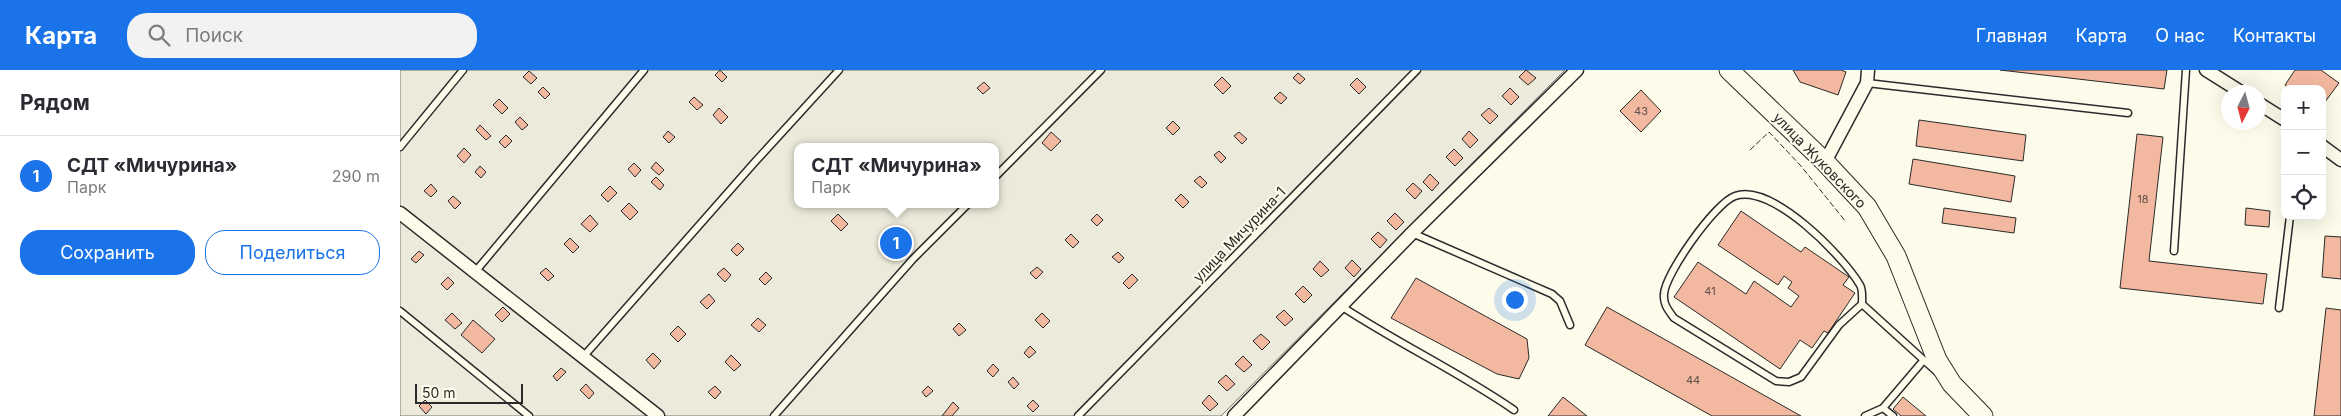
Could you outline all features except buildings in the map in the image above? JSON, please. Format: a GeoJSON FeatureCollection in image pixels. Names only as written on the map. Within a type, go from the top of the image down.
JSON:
{"type":"FeatureCollection","features":[{"type":"Feature","properties":{"kind":"main road","name":"улица Жуковского"},"geometry":{"type":"LineString","coordinates":[[1729,70],[1826,162],[1867,207],[1896,256],[1937,360],[1952,384],[1983,416]]}},
{"type":"Feature","properties":{"kind":"street"},"geometry":{"type":"LineString","coordinates":[[1234,416],[1412,233],[1577,70]]}},
{"type":"Feature","properties":{"kind":"street"},"geometry":{"type":"LineString","coordinates":[[1826,162],[1867,83],[1868,70]]}},
{"type":"Feature","properties":{"kind":"street"},"geometry":{"type":"LineString","coordinates":[[2206,70],[2231,85]]}},
{"type":"Feature","properties":{"kind":"street"},"geometry":{"type":"LineString","coordinates":[[2266,108],[2281,117]]}},
{"type":"Feature","properties":{"kind":"street"},"geometry":{"type":"LineString","coordinates":[[2326,149],[2341,160]]}},
{"type":"Feature","properties":{"kind":"street"},"geometry":{"type":"LineString","coordinates":[[400,213],[658,416]]}},
{"type":"Feature","properties":{"kind":"lane"},"geometry":{"type":"LineString","coordinates":[[400,147],[463,70]]}},
{"type":"Feature","properties":{"kind":"lane"},"geometry":{"type":"LineString","coordinates":[[475,272],[644,70]]}},
{"type":"Feature","properties":{"kind":"lane"},"geometry":{"type":"LineString","coordinates":[[583,357],[754,163],[839,70]]}},
{"type":"Feature","properties":{"kind":"lane"},"geometry":{"type":"LineString","coordinates":[[999,173],[1101,70]]}},
{"type":"Feature","properties":{"kind":"lane","name":"улица Мичурина-1"},"geometry":{"type":"LineString","coordinates":[[1078,416],[1417,70]]}},
{"type":"Feature","properties":{"kind":"lane"},"geometry":{"type":"LineString","coordinates":[[2174,250],[2186,70]]}},
{"type":"Feature","properties":{"kind":"lane"},"geometry":{"type":"LineString","coordinates":[[1867,83],[2128,113]]}},
{"type":"Feature","properties":{"kind":"lane"},"geometry":{"type":"LineString","coordinates":[[1862,304],[1839,325],[1801,378],[1789,382],[1776,381],[1674,318],[1666,307],[1664,292],[1686,247],[1719,208],[1734,197],[1760,196],[1790,213],[1822,240],[1861,286],[1862,304],[1923,361],[1952,384]]}},
{"type":"Feature","properties":{"kind":"lane"},"geometry":{"type":"LineString","coordinates":[[774,416],[913,259],[964,208]]}},
{"type":"Feature","properties":{"kind":"lane"},"geometry":{"type":"LineString","coordinates":[[2279,308],[2290,220]]}},
{"type":"Feature","properties":{"kind":"lane"},"geometry":{"type":"LineString","coordinates":[[1412,233],[1552,294],[1560,301],[1570,326]]}},
{"type":"Feature","properties":{"kind":"lane"},"geometry":{"type":"LineString","coordinates":[[1341,306],[1514,410]]}},
{"type":"Feature","properties":{"kind":"lane"},"geometry":{"type":"LineString","coordinates":[[400,311],[529,416]]}},
{"type":"Feature","properties":{"kind":"lane"},"geometry":{"type":"LineString","coordinates":[[1865,416],[1883,408],[1923,361]]}},
{"type":"Feature","properties":{"kind":"lane"},"geometry":{"type":"LineString","coordinates":[[1883,408],[1893,416]]}},
{"type":"Feature","properties":{"kind":"shaded area"},"geometry":{"type":"Polygon","coordinates":[[[400,70],[1565,70],[1221,416],[400,416],[400,70]]]}},
{"type":"Feature","properties":{"kind":"fence"},"geometry":{"type":"LineString","coordinates":[[1750,150],[1769,132],[1801,166],[1846,222]]}},
{"type":"Feature","properties":{"kind":"place","name":"СДТ «Мичурина»"},"geometry":{"type":"Point","coordinates":[896,243]}}]}
